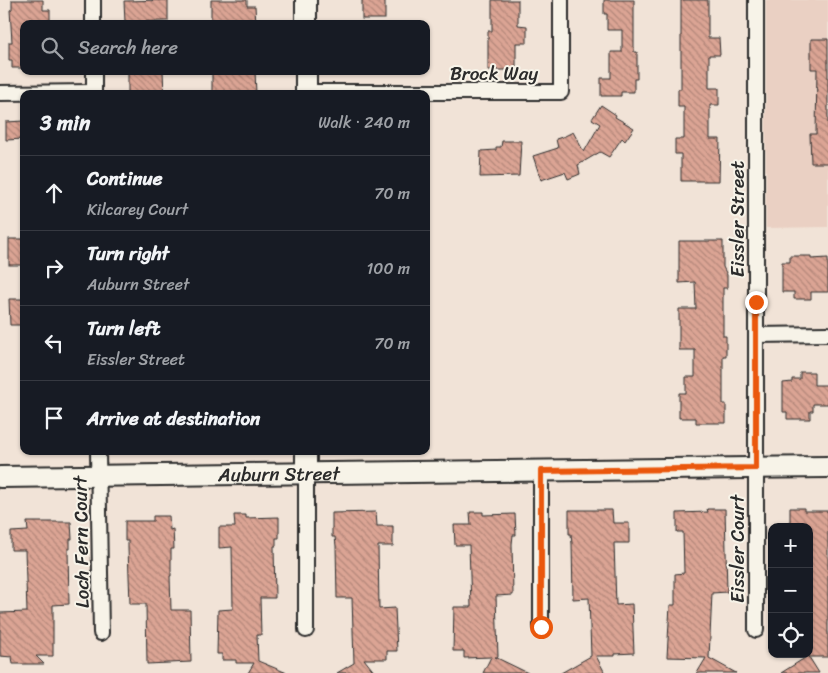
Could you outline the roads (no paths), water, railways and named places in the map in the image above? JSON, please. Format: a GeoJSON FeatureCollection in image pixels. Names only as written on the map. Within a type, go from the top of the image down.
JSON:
{"type":"FeatureCollection","features":[{"type":"Feature","properties":{"kind":"main road"},"geometry":{"type":"LineString","coordinates":[[306,0],[306,20]]}},
{"type":"Feature","properties":{"kind":"main road"},"geometry":{"type":"LineString","coordinates":[[306,75],[306,90]]}},
{"type":"Feature","properties":{"kind":"main road"},"geometry":{"type":"LineString","coordinates":[[306,455],[306,474]]}},
{"type":"Feature","properties":{"kind":"main road","name":"Auburn Street"},"geometry":{"type":"LineString","coordinates":[[0,477],[828,467]]}},
{"type":"Feature","properties":{"kind":"street"},"geometry":{"type":"LineString","coordinates":[[93,0],[93,20]]}},
{"type":"Feature","properties":{"kind":"street","name":"Brock Way"},"geometry":{"type":"LineString","coordinates":[[430,93],[561,92],[561,0]]}},
{"type":"Feature","properties":{"kind":"street","name":"Eissler Street"},"geometry":{"type":"LineString","coordinates":[[756,0],[756,468]]}},
{"type":"Feature","properties":{"kind":"street"},"geometry":{"type":"LineString","coordinates":[[94,75],[94,90]]}},
{"type":"Feature","properties":{"kind":"street"},"geometry":{"type":"LineString","coordinates":[[0,93],[20,93]]}},
{"type":"Feature","properties":{"kind":"street"},"geometry":{"type":"LineString","coordinates":[[756,335],[828,334]]}},
{"type":"Feature","properties":{"kind":"street","name":"Loch Fern Court"},"geometry":{"type":"LineString","coordinates":[[98,455],[101,633]]}},
{"type":"Feature","properties":{"kind":"street","name":"Eissler Court"},"geometry":{"type":"LineString","coordinates":[[756,468],[756,630]]}},
{"type":"Feature","properties":{"kind":"street"},"geometry":{"type":"LineString","coordinates":[[541,471],[541,627]]}},
{"type":"Feature","properties":{"kind":"street"},"geometry":{"type":"LineString","coordinates":[[306,474],[306,630]]}}]}
